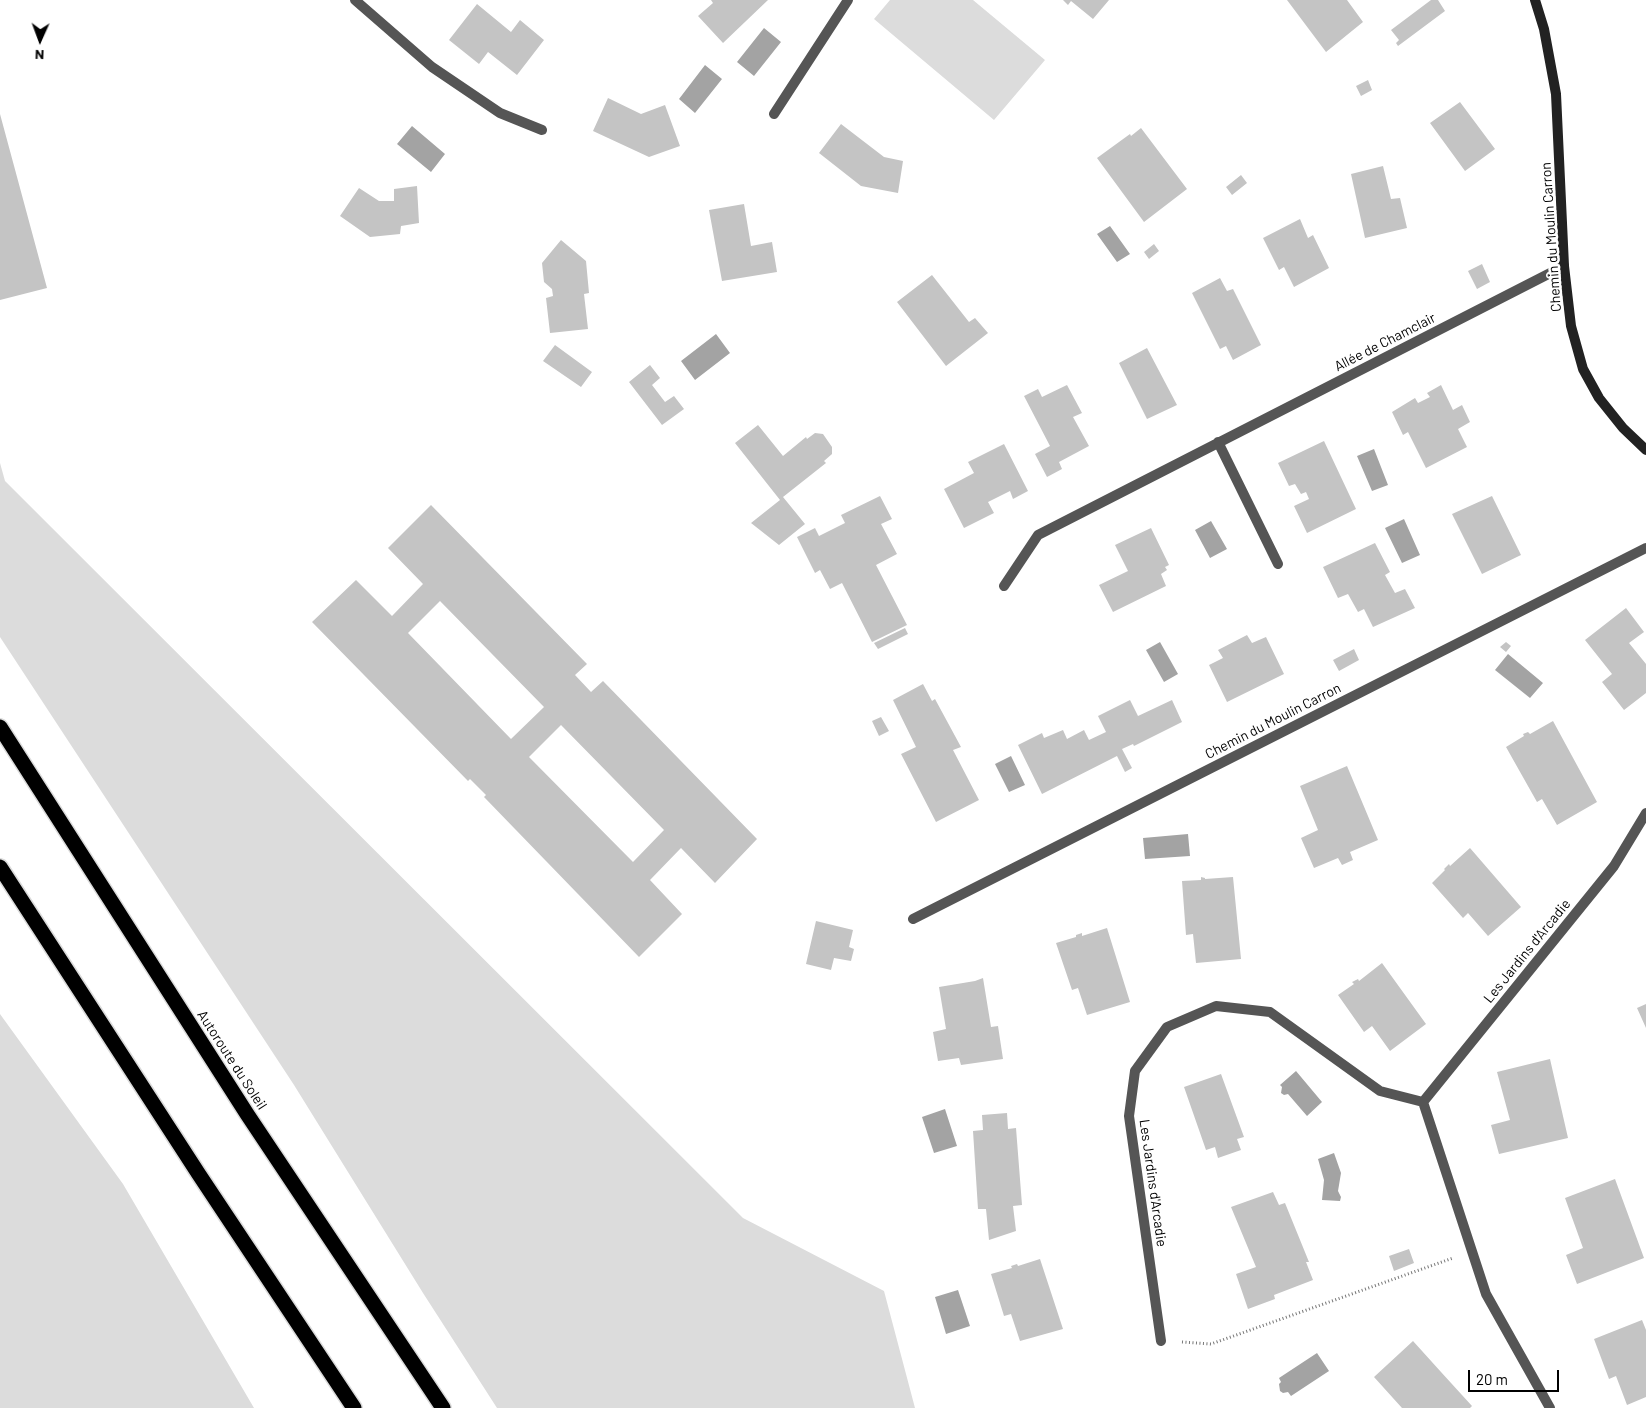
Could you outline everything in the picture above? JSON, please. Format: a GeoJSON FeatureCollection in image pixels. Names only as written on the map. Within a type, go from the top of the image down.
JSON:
{"type":"FeatureCollection","features":[{"type":"Feature","properties":{"kind":"highway","name":"Autoroute du Soleil"},"geometry":{"type":"LineString","coordinates":[[0,727],[247,1114],[443,1408]]}},
{"type":"Feature","properties":{"kind":"highway"},"geometry":{"type":"LineString","coordinates":[[0,867],[198,1173],[354,1408]]}},
{"type":"Feature","properties":{"kind":"street"},"geometry":{"type":"LineString","coordinates":[[355,0],[432,67],[500,113],[542,130]]}},
{"type":"Feature","properties":{"kind":"street"},"geometry":{"type":"LineString","coordinates":[[774,114],[848,0]]}},
{"type":"Feature","properties":{"kind":"street","name":"Chemin du Moulin Carron"},"geometry":{"type":"LineString","coordinates":[[1535,0],[1544,29],[1556,94],[1564,266],[1571,326],[1584,369],[1599,398],[1624,428],[1646,450]]}},
{"type":"Feature","properties":{"kind":"street","name":"Allée de Chamclair"},"geometry":{"type":"LineString","coordinates":[[1004,586],[1038,535],[1564,266]]}},
{"type":"Feature","properties":{"kind":"street"},"geometry":{"type":"LineString","coordinates":[[1218,442],[1278,564]]}},
{"type":"Feature","properties":{"kind":"street","name":"Chemin du Moulin Carron"},"geometry":{"type":"LineString","coordinates":[[913,918],[1646,548]]}},
{"type":"Feature","properties":{"kind":"street","name":"Les Jardins d'Arcadie"},"geometry":{"type":"LineString","coordinates":[[1161,1341],[1129,1116],[1135,1070],[1167,1027],[1216,1006],[1270,1012],[1380,1091],[1423,1102],[1614,866],[1646,812]]}},
{"type":"Feature","properties":{"kind":"street"},"geometry":{"type":"LineString","coordinates":[[1423,1102],[1486,1294],[1550,1408]]}},
{"type":"Feature","properties":{"kind":"path"},"geometry":{"type":"LineString","coordinates":[[1161,1341],[1211,1344],[1472,1251]]}},
{"type":"Feature","properties":{"kind":"shaded area"},"geometry":{"type":"Polygon","coordinates":[[[890,0],[973,0],[1045,60],[994,120],[874,19],[890,0]]]}},
{"type":"Feature","properties":{"kind":"shaded area"},"geometry":{"type":"Polygon","coordinates":[[[764,28],[781,42],[754,76],[737,62],[764,28]]]}},
{"type":"Feature","properties":{"kind":"shaded area"},"geometry":{"type":"Polygon","coordinates":[[[705,65],[722,79],[695,113],[679,99],[705,65]]]}},
{"type":"Feature","properties":{"kind":"shaded area"},"geometry":{"type":"Polygon","coordinates":[[[412,126],[445,154],[431,172],[397,144],[412,126]]]}},
{"type":"Feature","properties":{"kind":"shaded area"},"geometry":{"type":"Polygon","coordinates":[[[1110,226],[1130,254],[1117,262],[1097,234],[1110,226]]]}},
{"type":"Feature","properties":{"kind":"shaded area"},"geometry":{"type":"Polygon","coordinates":[[[716,334],[730,353],[695,380],[681,361],[716,334]]]}},
{"type":"Feature","properties":{"kind":"shaded area"},"geometry":{"type":"Polygon","coordinates":[[[1374,449],[1388,485],[1372,491],[1357,456],[1374,449]]]}},
{"type":"Feature","properties":{"kind":"shaded area"},"geometry":{"type":"Polygon","coordinates":[[[0,463],[5,481],[743,1218],[884,1291],[915,1408],[497,1408],[294,1085],[0,637],[0,463]]]}},
{"type":"Feature","properties":{"kind":"shaded area"},"geometry":{"type":"Polygon","coordinates":[[[1404,519],[1420,555],[1402,563],[1385,528],[1404,519]]]}},
{"type":"Feature","properties":{"kind":"shaded area"},"geometry":{"type":"Polygon","coordinates":[[[1211,521],[1227,549],[1210,558],[1195,530],[1211,521]]]}},
{"type":"Feature","properties":{"kind":"shaded area"},"geometry":{"type":"Polygon","coordinates":[[[1160,642],[1178,674],[1164,682],[1146,650],[1160,642]]]}},
{"type":"Feature","properties":{"kind":"shaded area"},"geometry":{"type":"Polygon","coordinates":[[[1508,654],[1543,683],[1530,698],[1495,670],[1508,654]]]}},
{"type":"Feature","properties":{"kind":"shaded area"},"geometry":{"type":"Polygon","coordinates":[[[1011,756],[1025,785],[1009,792],[995,764],[1011,756]]]}},
{"type":"Feature","properties":{"kind":"shaded area"},"geometry":{"type":"Polygon","coordinates":[[[1188,834],[1190,856],[1145,859],[1143,838],[1188,834]]]}},
{"type":"Feature","properties":{"kind":"shaded area"},"geometry":{"type":"Polygon","coordinates":[[[0,1014],[123,1184],[254,1408],[0,1408],[0,1014]]]}},
{"type":"Feature","properties":{"kind":"shaded area"},"geometry":{"type":"Polygon","coordinates":[[[1296,1071],[1322,1102],[1307,1116],[1288,1094],[1284,1095],[1281,1093],[1282,1087],[1280,1085],[1296,1071]]]}},
{"type":"Feature","properties":{"kind":"shaded area"},"geometry":{"type":"Polygon","coordinates":[[[945,1109],[957,1146],[934,1153],[922,1117],[945,1109]]]}},
{"type":"Feature","properties":{"kind":"shaded area"},"geometry":{"type":"Polygon","coordinates":[[[1334,1153],[1341,1173],[1338,1191],[1341,1197],[1340,1201],[1322,1200],[1324,1180],[1318,1159],[1334,1153]]]}},
{"type":"Feature","properties":{"kind":"shaded area"},"geometry":{"type":"Polygon","coordinates":[[[958,1290],[970,1326],[946,1334],[935,1297],[958,1290]]]}},
{"type":"Feature","properties":{"kind":"shaded area"},"geometry":{"type":"Polygon","coordinates":[[[1317,1353],[1329,1371],[1291,1396],[1288,1392],[1283,1393],[1280,1391],[1279,1384],[1281,1382],[1279,1378],[1317,1353]]]}},
{"type":"Feature","properties":{"kind":"building"},"geometry":{"type":"Polygon","coordinates":[[[711,0],[768,0],[723,43],[698,16],[713,3],[711,0]]]}},
{"type":"Feature","properties":{"kind":"building"},"geometry":{"type":"Polygon","coordinates":[[[1063,0],[1109,0],[1093,19],[1071,1],[1068,5],[1063,0]]]}},
{"type":"Feature","properties":{"kind":"building"},"geometry":{"type":"Polygon","coordinates":[[[1287,0],[1347,0],[1363,22],[1326,52],[1287,0]]]}},
{"type":"Feature","properties":{"kind":"building"},"geometry":{"type":"Polygon","coordinates":[[[1431,0],[1438,0],[1445,11],[1398,46],[1396,43],[1399,40],[1391,30],[1431,0]]]}},
{"type":"Feature","properties":{"kind":"building"},"geometry":{"type":"Polygon","coordinates":[[[477,4],[511,32],[520,20],[544,40],[517,75],[488,52],[479,64],[449,40],[477,4]]]}},
{"type":"Feature","properties":{"kind":"building"},"geometry":{"type":"Polygon","coordinates":[[[1368,80],[1372,90],[1361,96],[1356,86],[1368,80]]]}},
{"type":"Feature","properties":{"kind":"building"},"geometry":{"type":"Polygon","coordinates":[[[608,98],[641,114],[665,105],[680,146],[649,157],[593,131],[608,98]]]}},
{"type":"Feature","properties":{"kind":"building"},"geometry":{"type":"Polygon","coordinates":[[[1460,102],[1495,149],[1465,171],[1430,123],[1460,102]]]}},
{"type":"Feature","properties":{"kind":"building"},"geometry":{"type":"Polygon","coordinates":[[[0,114],[47,288],[0,300],[0,114]]]}},
{"type":"Feature","properties":{"kind":"building"},"geometry":{"type":"Polygon","coordinates":[[[841,124],[884,157],[903,161],[898,193],[861,186],[819,153],[841,124]]]}},
{"type":"Feature","properties":{"kind":"building"},"geometry":{"type":"Polygon","coordinates":[[[1141,128],[1187,189],[1144,222],[1097,158],[1141,128]]]}},
{"type":"Feature","properties":{"kind":"building"},"geometry":{"type":"Polygon","coordinates":[[[1383,166],[1391,199],[1400,198],[1407,228],[1365,238],[1351,174],[1383,166]]]}},
{"type":"Feature","properties":{"kind":"building"},"geometry":{"type":"Polygon","coordinates":[[[1241,175],[1247,183],[1232,195],[1226,187],[1241,175]]]}},
{"type":"Feature","properties":{"kind":"building"},"geometry":{"type":"Polygon","coordinates":[[[417,186],[419,223],[401,226],[400,234],[370,237],[340,216],[359,188],[379,201],[394,201],[394,189],[417,186]]]}},
{"type":"Feature","properties":{"kind":"building"},"geometry":{"type":"Polygon","coordinates":[[[744,204],[751,246],[772,242],[777,272],[722,281],[709,210],[744,204]]]}},
{"type":"Feature","properties":{"kind":"building"},"geometry":{"type":"Polygon","coordinates":[[[1300,219],[1308,238],[1313,235],[1329,268],[1294,287],[1284,267],[1279,270],[1263,238],[1300,219]]]}},
{"type":"Feature","properties":{"kind":"building"},"geometry":{"type":"Polygon","coordinates":[[[561,240],[586,261],[589,293],[584,294],[588,329],[550,333],[546,298],[553,296],[552,289],[544,282],[542,263],[561,240]]]}},
{"type":"Feature","properties":{"kind":"building"},"geometry":{"type":"Polygon","coordinates":[[[1154,244],[1159,251],[1149,259],[1144,252],[1154,244]]]}},
{"type":"Feature","properties":{"kind":"building"},"geometry":{"type":"Polygon","coordinates":[[[1482,264],[1490,282],[1477,289],[1468,271],[1482,264]]]}},
{"type":"Feature","properties":{"kind":"building"},"geometry":{"type":"Polygon","coordinates":[[[932,275],[969,322],[975,318],[988,333],[946,366],[897,302],[932,275]]]}},
{"type":"Feature","properties":{"kind":"building"},"geometry":{"type":"Polygon","coordinates":[[[1220,278],[1227,291],[1233,289],[1261,345],[1233,360],[1226,346],[1220,349],[1192,293],[1220,278]]]}},
{"type":"Feature","properties":{"kind":"building"},"geometry":{"type":"Polygon","coordinates":[[[555,345],[592,372],[581,387],[543,361],[555,345]]]}},
{"type":"Feature","properties":{"kind":"building"},"geometry":{"type":"Polygon","coordinates":[[[1147,348],[1177,405],[1147,419],[1119,363],[1147,348]]]}},
{"type":"Feature","properties":{"kind":"building"},"geometry":{"type":"Polygon","coordinates":[[[650,365],[660,378],[652,385],[665,402],[674,396],[684,409],[662,425],[629,382],[650,365]]]}},
{"type":"Feature","properties":{"kind":"building"},"geometry":{"type":"Polygon","coordinates":[[[1067,385],[1082,413],[1073,417],[1089,446],[1059,462],[1062,469],[1047,477],[1035,454],[1050,446],[1024,396],[1038,389],[1042,397],[1067,385]]]}},
{"type":"Feature","properties":{"kind":"building"},"geometry":{"type":"Polygon","coordinates":[[[1441,385],[1453,410],[1462,405],[1470,422],[1458,429],[1467,447],[1426,468],[1408,432],[1403,435],[1392,412],[1415,398],[1418,403],[1430,397],[1427,393],[1441,385]]]}},
{"type":"Feature","properties":{"kind":"building"},"geometry":{"type":"Polygon","coordinates":[[[758,425],[783,456],[806,437],[807,439],[815,433],[823,434],[832,447],[832,454],[824,461],[826,463],[783,497],[805,524],[779,545],[751,523],[780,500],[735,443],[758,425]]]}},
{"type":"Feature","properties":{"kind":"building"},"geometry":{"type":"Polygon","coordinates":[[[1324,441],[1356,509],[1307,533],[1294,506],[1309,499],[1306,492],[1301,494],[1295,484],[1289,486],[1278,463],[1324,441]]]}},
{"type":"Feature","properties":{"kind":"building"},"geometry":{"type":"Polygon","coordinates":[[[1004,444],[1028,491],[1013,499],[1010,491],[988,502],[994,513],[964,528],[944,489],[974,473],[968,462],[1004,444]]]}},
{"type":"Feature","properties":{"kind":"building"},"geometry":{"type":"Polygon","coordinates":[[[880,496],[892,519],[881,524],[897,554],[876,565],[907,625],[872,642],[842,583],[830,589],[820,570],[815,573],[797,537],[815,528],[819,536],[845,523],[841,515],[880,496]]]}},
{"type":"Feature","properties":{"kind":"building"},"geometry":{"type":"Polygon","coordinates":[[[1492,496],[1521,555],[1482,574],[1452,514],[1492,496]]]}},
{"type":"Feature","properties":{"kind":"building"},"geometry":{"type":"Polygon","coordinates":[[[431,505],[587,664],[575,675],[591,692],[603,681],[757,839],[715,883],[681,848],[650,880],[682,914],[639,957],[484,797],[486,795],[470,779],[468,781],[312,622],[356,580],[392,616],[423,584],[388,548],[431,505]],[[440,601],[408,633],[511,739],[544,707],[440,601]],[[561,725],[529,757],[633,862],[664,830],[561,725]]]}},
{"type":"Feature","properties":{"kind":"building"},"geometry":{"type":"Polygon","coordinates":[[[1151,528],[1169,565],[1165,567],[1167,570],[1161,574],[1166,586],[1113,612],[1099,585],[1128,571],[1115,545],[1151,528]]]}},
{"type":"Feature","properties":{"kind":"building"},"geometry":{"type":"Polygon","coordinates":[[[1375,543],[1390,572],[1385,575],[1395,593],[1405,589],[1415,608],[1373,627],[1364,609],[1358,612],[1348,594],[1338,598],[1323,567],[1375,543]]]}},
{"type":"Feature","properties":{"kind":"building"},"geometry":{"type":"Polygon","coordinates":[[[1626,608],[1644,632],[1629,643],[1646,664],[1646,693],[1624,710],[1602,682],[1612,674],[1585,640],[1626,608]]]}},
{"type":"Feature","properties":{"kind":"building"},"geometry":{"type":"Polygon","coordinates":[[[905,628],[908,634],[878,649],[874,643],[905,628]]]}},
{"type":"Feature","properties":{"kind":"building"},"geometry":{"type":"Polygon","coordinates":[[[1247,635],[1252,643],[1266,637],[1284,674],[1227,702],[1209,665],[1223,658],[1218,650],[1247,635]]]}},
{"type":"Feature","properties":{"kind":"building"},"geometry":{"type":"Polygon","coordinates":[[[1506,642],[1511,646],[1506,652],[1500,647],[1506,642]]]}},
{"type":"Feature","properties":{"kind":"building"},"geometry":{"type":"Polygon","coordinates":[[[1354,649],[1359,660],[1339,671],[1333,660],[1354,649]]]}},
{"type":"Feature","properties":{"kind":"building"},"geometry":{"type":"Polygon","coordinates":[[[923,684],[932,701],[935,699],[961,747],[953,750],[979,800],[936,822],[901,754],[916,747],[893,700],[923,684]]]}},
{"type":"Feature","properties":{"kind":"building"},"geometry":{"type":"Polygon","coordinates":[[[1130,700],[1138,716],[1172,700],[1182,722],[1134,746],[1133,744],[1122,749],[1132,768],[1125,772],[1117,756],[1042,794],[1018,745],[1042,733],[1044,738],[1063,730],[1067,739],[1084,730],[1089,740],[1106,732],[1098,716],[1130,700]]]}},
{"type":"Feature","properties":{"kind":"building"},"geometry":{"type":"Polygon","coordinates":[[[881,717],[889,731],[879,736],[872,721],[881,717]]]}},
{"type":"Feature","properties":{"kind":"building"},"geometry":{"type":"Polygon","coordinates":[[[1553,721],[1597,802],[1557,825],[1542,799],[1537,802],[1506,747],[1524,736],[1523,734],[1528,732],[1530,734],[1553,721]]]}},
{"type":"Feature","properties":{"kind":"building"},"geometry":{"type":"Polygon","coordinates":[[[1347,766],[1378,840],[1350,852],[1353,860],[1342,865],[1338,858],[1314,868],[1301,838],[1318,830],[1300,786],[1347,766]]]}},
{"type":"Feature","properties":{"kind":"building"},"geometry":{"type":"Polygon","coordinates":[[[1470,848],[1521,907],[1488,936],[1468,913],[1463,918],[1432,883],[1449,864],[1450,866],[1470,848]]]}},
{"type":"Feature","properties":{"kind":"building"},"geometry":{"type":"Polygon","coordinates":[[[1201,877],[1205,879],[1233,877],[1241,959],[1196,963],[1193,934],[1186,935],[1182,881],[1201,880],[1201,877]]]}},
{"type":"Feature","properties":{"kind":"building"},"geometry":{"type":"Polygon","coordinates":[[[816,921],[853,930],[849,947],[854,949],[851,961],[834,958],[831,970],[806,964],[816,921]]]}},
{"type":"Feature","properties":{"kind":"building"},"geometry":{"type":"Polygon","coordinates":[[[1107,928],[1130,1002],[1087,1015],[1078,988],[1072,990],[1056,943],[1076,937],[1076,935],[1082,933],[1082,936],[1107,928]]]}},
{"type":"Feature","properties":{"kind":"building"},"geometry":{"type":"Polygon","coordinates":[[[1382,963],[1426,1024],[1390,1051],[1372,1026],[1364,1032],[1338,995],[1354,984],[1352,982],[1358,979],[1359,981],[1382,963]]]}},
{"type":"Feature","properties":{"kind":"building"},"geometry":{"type":"Polygon","coordinates":[[[983,978],[991,1027],[998,1026],[1003,1059],[961,1065],[959,1058],[938,1061],[933,1032],[946,1029],[939,987],[983,978]]]}},
{"type":"Feature","properties":{"kind":"building"},"geometry":{"type":"Polygon","coordinates":[[[1646,1004],[1646,1028],[1637,1008],[1646,1004]]]}},
{"type":"Feature","properties":{"kind":"building"},"geometry":{"type":"Polygon","coordinates":[[[1550,1059],[1568,1138],[1499,1154],[1491,1125],[1510,1120],[1497,1072],[1550,1059]]]}},
{"type":"Feature","properties":{"kind":"building"},"geometry":{"type":"Polygon","coordinates":[[[1221,1074],[1244,1137],[1237,1139],[1241,1150],[1218,1158],[1215,1147],[1206,1150],[1184,1087],[1221,1074]]]}},
{"type":"Feature","properties":{"kind":"building"},"geometry":{"type":"Polygon","coordinates":[[[1007,1113],[1008,1129],[1016,1128],[1022,1205],[1013,1206],[1016,1231],[989,1240],[986,1209],[978,1209],[973,1131],[983,1130],[982,1115],[1007,1113]]]}},
{"type":"Feature","properties":{"kind":"building"},"geometry":{"type":"Polygon","coordinates":[[[1615,1179],[1644,1258],[1577,1284],[1566,1255],[1583,1248],[1565,1198],[1615,1179]]]}},
{"type":"Feature","properties":{"kind":"building"},"geometry":{"type":"Polygon","coordinates":[[[1273,1192],[1279,1205],[1285,1203],[1309,1262],[1306,1262],[1313,1280],[1274,1295],[1275,1299],[1248,1309],[1236,1274],[1256,1267],[1231,1207],[1273,1192]]]}},
{"type":"Feature","properties":{"kind":"building"},"geometry":{"type":"Polygon","coordinates":[[[1409,1249],[1414,1263],[1394,1271],[1389,1256],[1409,1249]]]}},
{"type":"Feature","properties":{"kind":"building"},"geometry":{"type":"Polygon","coordinates":[[[1040,1259],[1063,1329],[1020,1341],[1011,1314],[1004,1316],[991,1274],[1012,1268],[1011,1266],[1017,1264],[1018,1266],[1040,1259]]]}},
{"type":"Feature","properties":{"kind":"building"},"geometry":{"type":"Polygon","coordinates":[[[1642,1320],[1646,1330],[1646,1397],[1627,1405],[1616,1376],[1609,1379],[1594,1339],[1642,1320]]]}},
{"type":"Feature","properties":{"kind":"building"},"geometry":{"type":"Polygon","coordinates":[[[1413,1341],[1472,1406],[1470,1408],[1402,1408],[1374,1377],[1413,1341]]]}}]}
